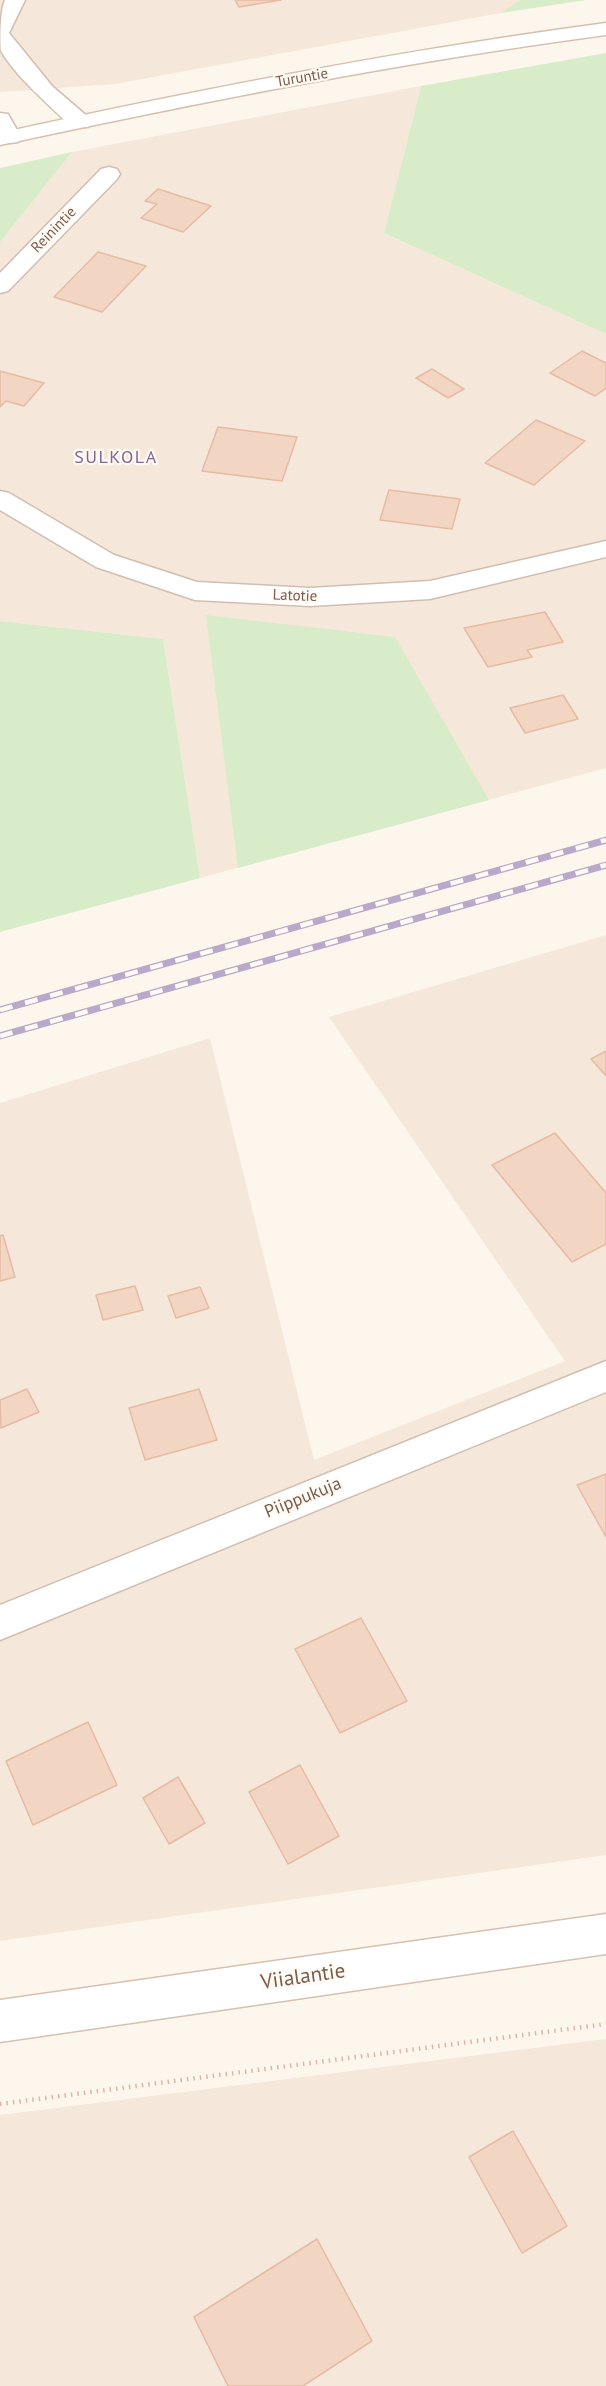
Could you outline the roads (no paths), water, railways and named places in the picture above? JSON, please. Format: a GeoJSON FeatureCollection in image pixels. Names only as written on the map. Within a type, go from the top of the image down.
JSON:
{"type":"FeatureCollection","features":[{"type":"Feature","properties":{"kind":"street"},"geometry":{"type":"LineString","coordinates":[[0,31],[15,0]]}},
{"type":"Feature","properties":{"kind":"street","name":"Turuntie"},"geometry":{"type":"LineString","coordinates":[[3,132],[80,122],[196,97],[425,56],[606,29]]}},
{"type":"Feature","properties":{"kind":"street"},"geometry":{"type":"LineString","coordinates":[[0,36],[45,90],[80,122]]}},
{"type":"Feature","properties":{"kind":"street","name":"Reinintie"},"geometry":{"type":"LineString","coordinates":[[0,286],[109,174]]}},
{"type":"Feature","properties":{"kind":"street","name":"Latotie"},"geometry":{"type":"LineString","coordinates":[[0,499],[105,561],[195,591],[310,597],[430,591],[606,549]]}},
{"type":"Feature","properties":{"kind":"street","name":"Piippukuja"},"geometry":{"type":"LineString","coordinates":[[0,1623],[606,1376]]}},
{"type":"Feature","properties":{"kind":"street","name":"Viialantie"},"geometry":{"type":"LineString","coordinates":[[0,2021],[606,1934]]}},
{"type":"Feature","properties":{"kind":"railway"},"geometry":{"type":"LineString","coordinates":[[0,1010],[606,840]]}},
{"type":"Feature","properties":{"kind":"railway"},"geometry":{"type":"LineString","coordinates":[[0,1036],[606,865]]}},
{"type":"Feature","properties":{"kind":"district","name":"SULKOLA"},"geometry":{"type":"Point","coordinates":[116,458]}}]}
